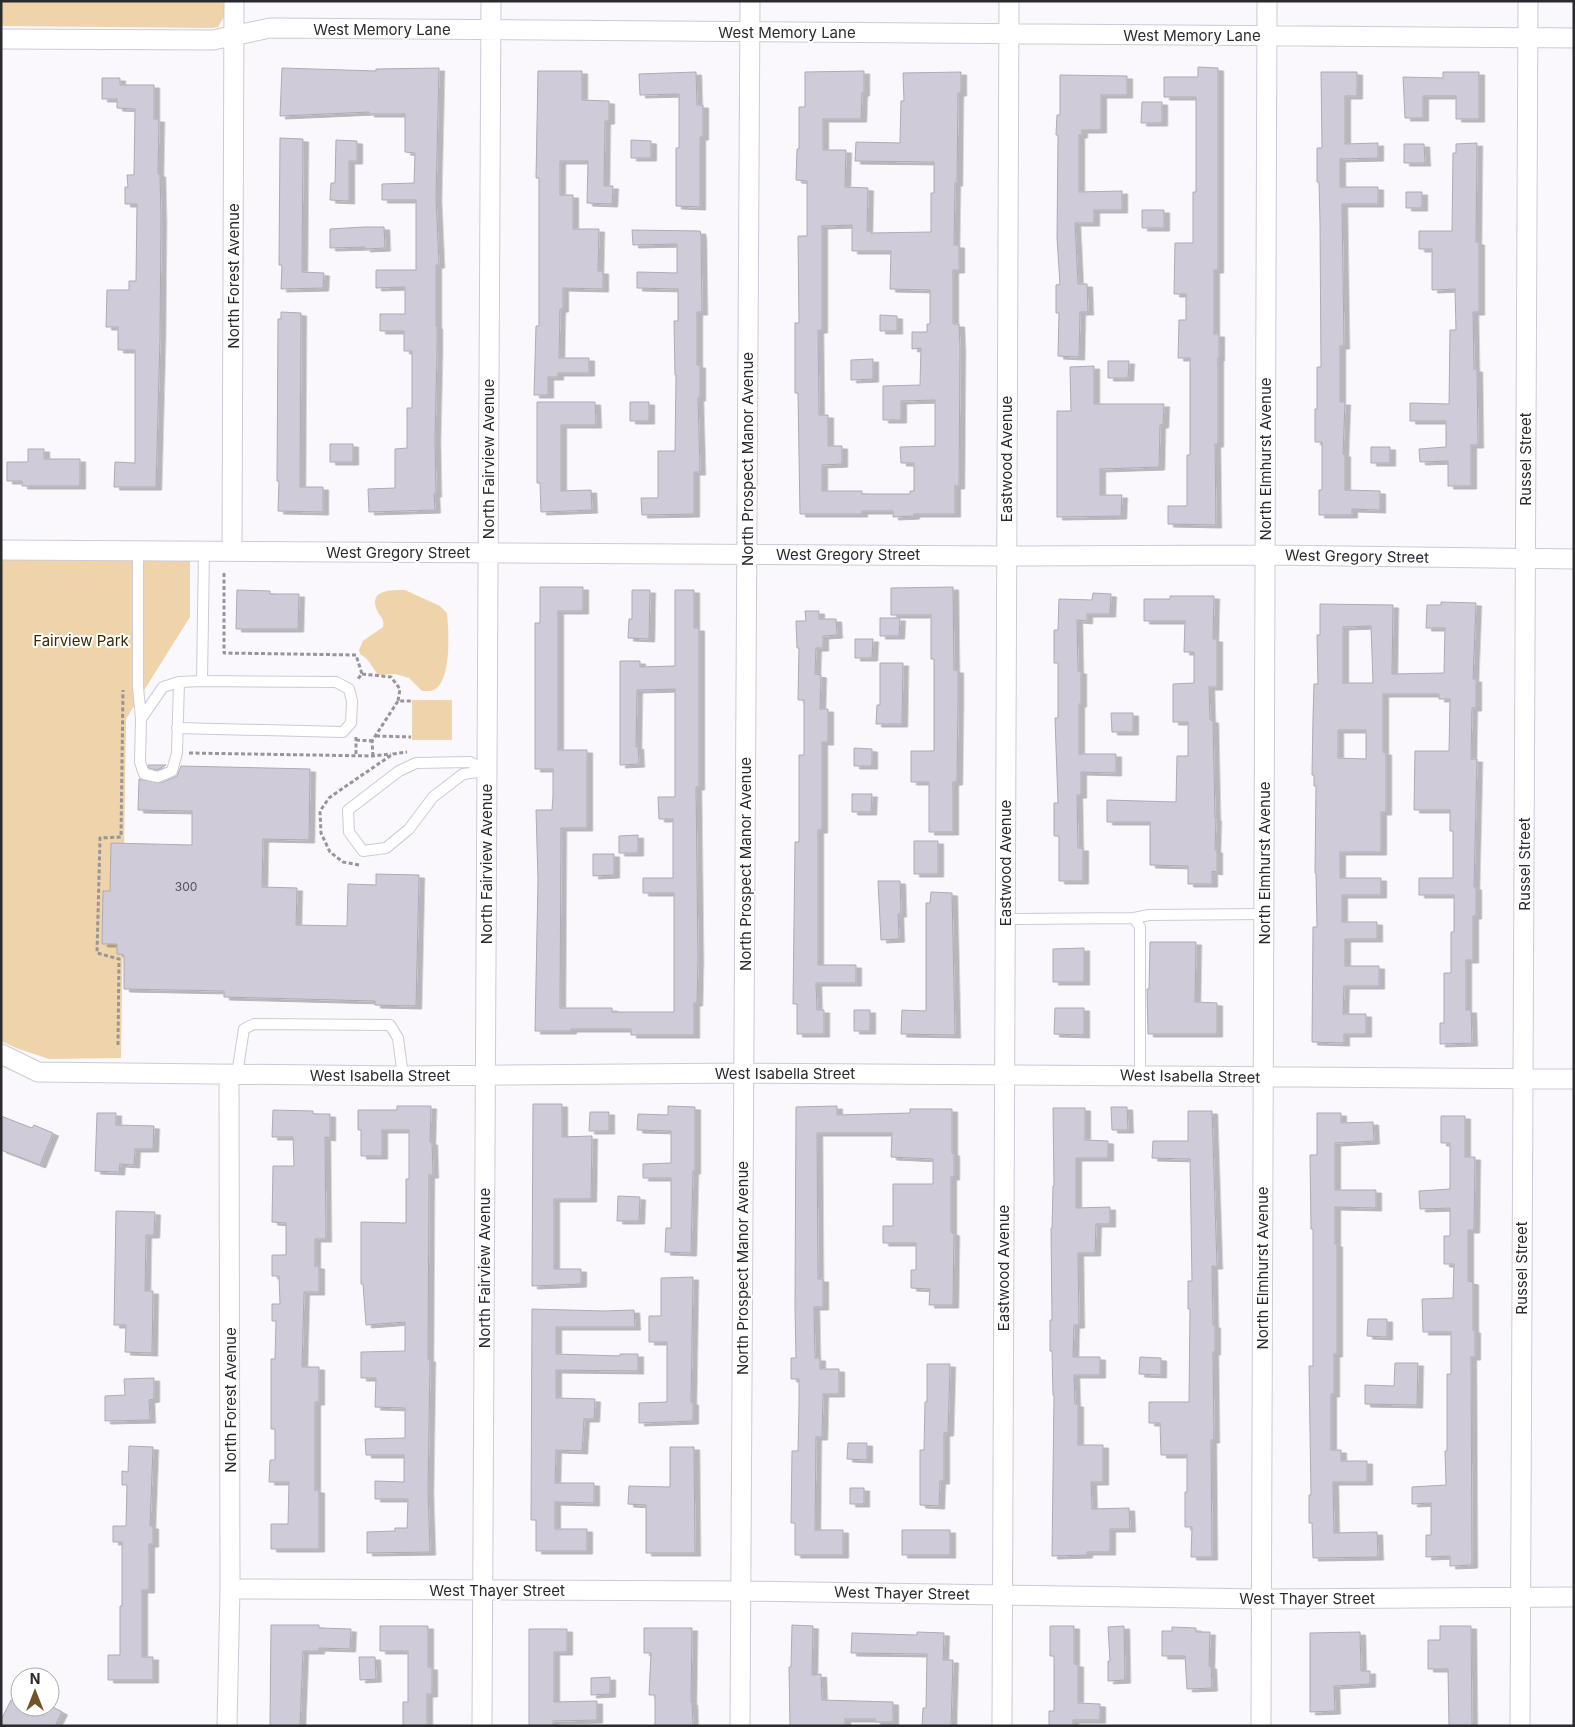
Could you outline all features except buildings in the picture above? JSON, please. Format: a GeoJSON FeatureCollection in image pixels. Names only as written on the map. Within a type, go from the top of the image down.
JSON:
{"type":"FeatureCollection","features":[{"type":"Feature","properties":{"kind":"street","name":"North Forest Avenue"},"geometry":{"type":"LineString","coordinates":[[232,551],[234,1]]}},
{"type":"Feature","properties":{"kind":"street","name":"North Fairview Avenue"},"geometry":{"type":"LineString","coordinates":[[482,1726],[491,1]]}},
{"type":"Feature","properties":{"kind":"street","name":"North Prospect Manor Avenue"},"geometry":{"type":"LineString","coordinates":[[740,1726],[750,1]]}},
{"type":"Feature","properties":{"kind":"street","name":"Eastwood Avenue"},"geometry":{"type":"LineString","coordinates":[[1002,1726],[1003,1075],[1009,1]]}},
{"type":"Feature","properties":{"kind":"street","name":"North Elmhurst Avenue"},"geometry":{"type":"LineString","coordinates":[[1260,1726],[1267,1]]}},
{"type":"Feature","properties":{"kind":"street","name":"Russel Street"},"geometry":{"type":"LineString","coordinates":[[1520,1726],[1528,1]]}},
{"type":"Feature","properties":{"kind":"street","name":"West Memory Lane"},"geometry":{"type":"LineString","coordinates":[[1,39],[213,40],[270,28],[1574,38]]}},
{"type":"Feature","properties":{"kind":"street","name":"West Gregory Street"},"geometry":{"type":"LineString","coordinates":[[1,550],[1006,556],[1265,555],[1574,559]]}},
{"type":"Feature","properties":{"kind":"street","name":"West Isabella Street"},"geometry":{"type":"LineString","coordinates":[[1,1054],[38,1072],[403,1076],[744,1073],[1574,1079]]}},
{"type":"Feature","properties":{"kind":"street","name":"North Forest Avenue"},"geometry":{"type":"LineString","coordinates":[[226,1726],[230,1589],[233,1074]]}},
{"type":"Feature","properties":{"kind":"street","name":"West Thayer Street"},"geometry":{"type":"LineString","coordinates":[[230,1589],[740,1591],[1261,1599],[1574,1597]]}},
{"type":"Feature","properties":{"kind":"lane"},"geometry":{"type":"LineString","coordinates":[[138,550],[140,762],[144,774],[158,778],[172,771],[177,753],[179,682]]}},
{"type":"Feature","properties":{"kind":"lane"},"geometry":{"type":"LineString","coordinates":[[202,681],[204,551]]}},
{"type":"Feature","properties":{"kind":"lane"},"geometry":{"type":"LineString","coordinates":[[141,719],[163,687],[179,682],[336,682],[349,689],[352,702],[351,723],[343,732],[177,728]]}},
{"type":"Feature","properties":{"kind":"lane"},"geometry":{"type":"LineString","coordinates":[[416,762],[470,762],[487,771],[462,774],[433,797],[409,829],[386,848],[363,851],[349,832],[348,810],[400,771],[416,762]]}},
{"type":"Feature","properties":{"kind":"lane"},"geometry":{"type":"LineString","coordinates":[[1004,920],[1134,918],[1149,915],[1264,914]]}},
{"type":"Feature","properties":{"kind":"lane"},"geometry":{"type":"LineString","coordinates":[[1134,918],[1140,927],[1140,1075]]}},
{"type":"Feature","properties":{"kind":"lane"},"geometry":{"type":"LineString","coordinates":[[233,1074],[244,1029],[254,1024],[390,1025],[398,1038],[403,1076]]}},
{"type":"Feature","properties":{"kind":"path"},"geometry":{"type":"LineString","coordinates":[[224,573],[224,653],[356,655],[362,674]]}},
{"type":"Feature","properties":{"kind":"path"},"geometry":{"type":"LineString","coordinates":[[361,686],[357,680],[362,674]]}},
{"type":"Feature","properties":{"kind":"path"},"geometry":{"type":"LineString","coordinates":[[362,674],[391,677],[400,688],[398,701],[372,741],[373,756]]}},
{"type":"Feature","properties":{"kind":"path"},"geometry":{"type":"LineString","coordinates":[[398,701],[412,702]]}},
{"type":"Feature","properties":{"kind":"path"},"geometry":{"type":"LineString","coordinates":[[356,734],[356,755]]}},
{"type":"Feature","properties":{"kind":"path"},"geometry":{"type":"LineString","coordinates":[[376,736],[412,737]]}},
{"type":"Feature","properties":{"kind":"path"},"geometry":{"type":"LineString","coordinates":[[118,1046],[119,959],[97,953],[100,838],[120,837],[122,739],[135,752],[140,752]]}},
{"type":"Feature","properties":{"kind":"path"},"geometry":{"type":"LineString","coordinates":[[356,740],[372,741]]}},
{"type":"Feature","properties":{"kind":"path"},"geometry":{"type":"LineString","coordinates":[[177,753],[373,756],[412,751]]}},
{"type":"Feature","properties":{"kind":"path"},"geometry":{"type":"LineString","coordinates":[[361,866],[343,862],[330,852],[321,833],[320,811],[329,798],[393,754]]}},
{"type":"Feature","properties":{"kind":"green space"},"geometry":{"type":"Polygon","coordinates":[[[1,1],[225,1],[225,15],[218,27],[212,28],[1,26],[1,1]]]}},
{"type":"Feature","properties":{"kind":"green space","name":"Fairview Park"},"geometry":{"type":"Polygon","coordinates":[[[1,559],[190,561],[190,617],[126,719],[121,1058],[49,1059],[1,1041],[1,559]]]}},
{"type":"Feature","properties":{"kind":"green space"},"geometry":{"type":"Polygon","coordinates":[[[405,590],[440,606],[447,613],[447,664],[442,682],[431,691],[422,691],[409,678],[395,674],[378,675],[367,659],[360,654],[359,650],[363,641],[383,627],[382,619],[376,608],[376,597],[384,592],[405,590]]]}},
{"type":"Feature","properties":{"kind":"green space"},"geometry":{"type":"Polygon","coordinates":[[[412,700],[452,700],[452,740],[412,740],[412,700]]]}}]}
